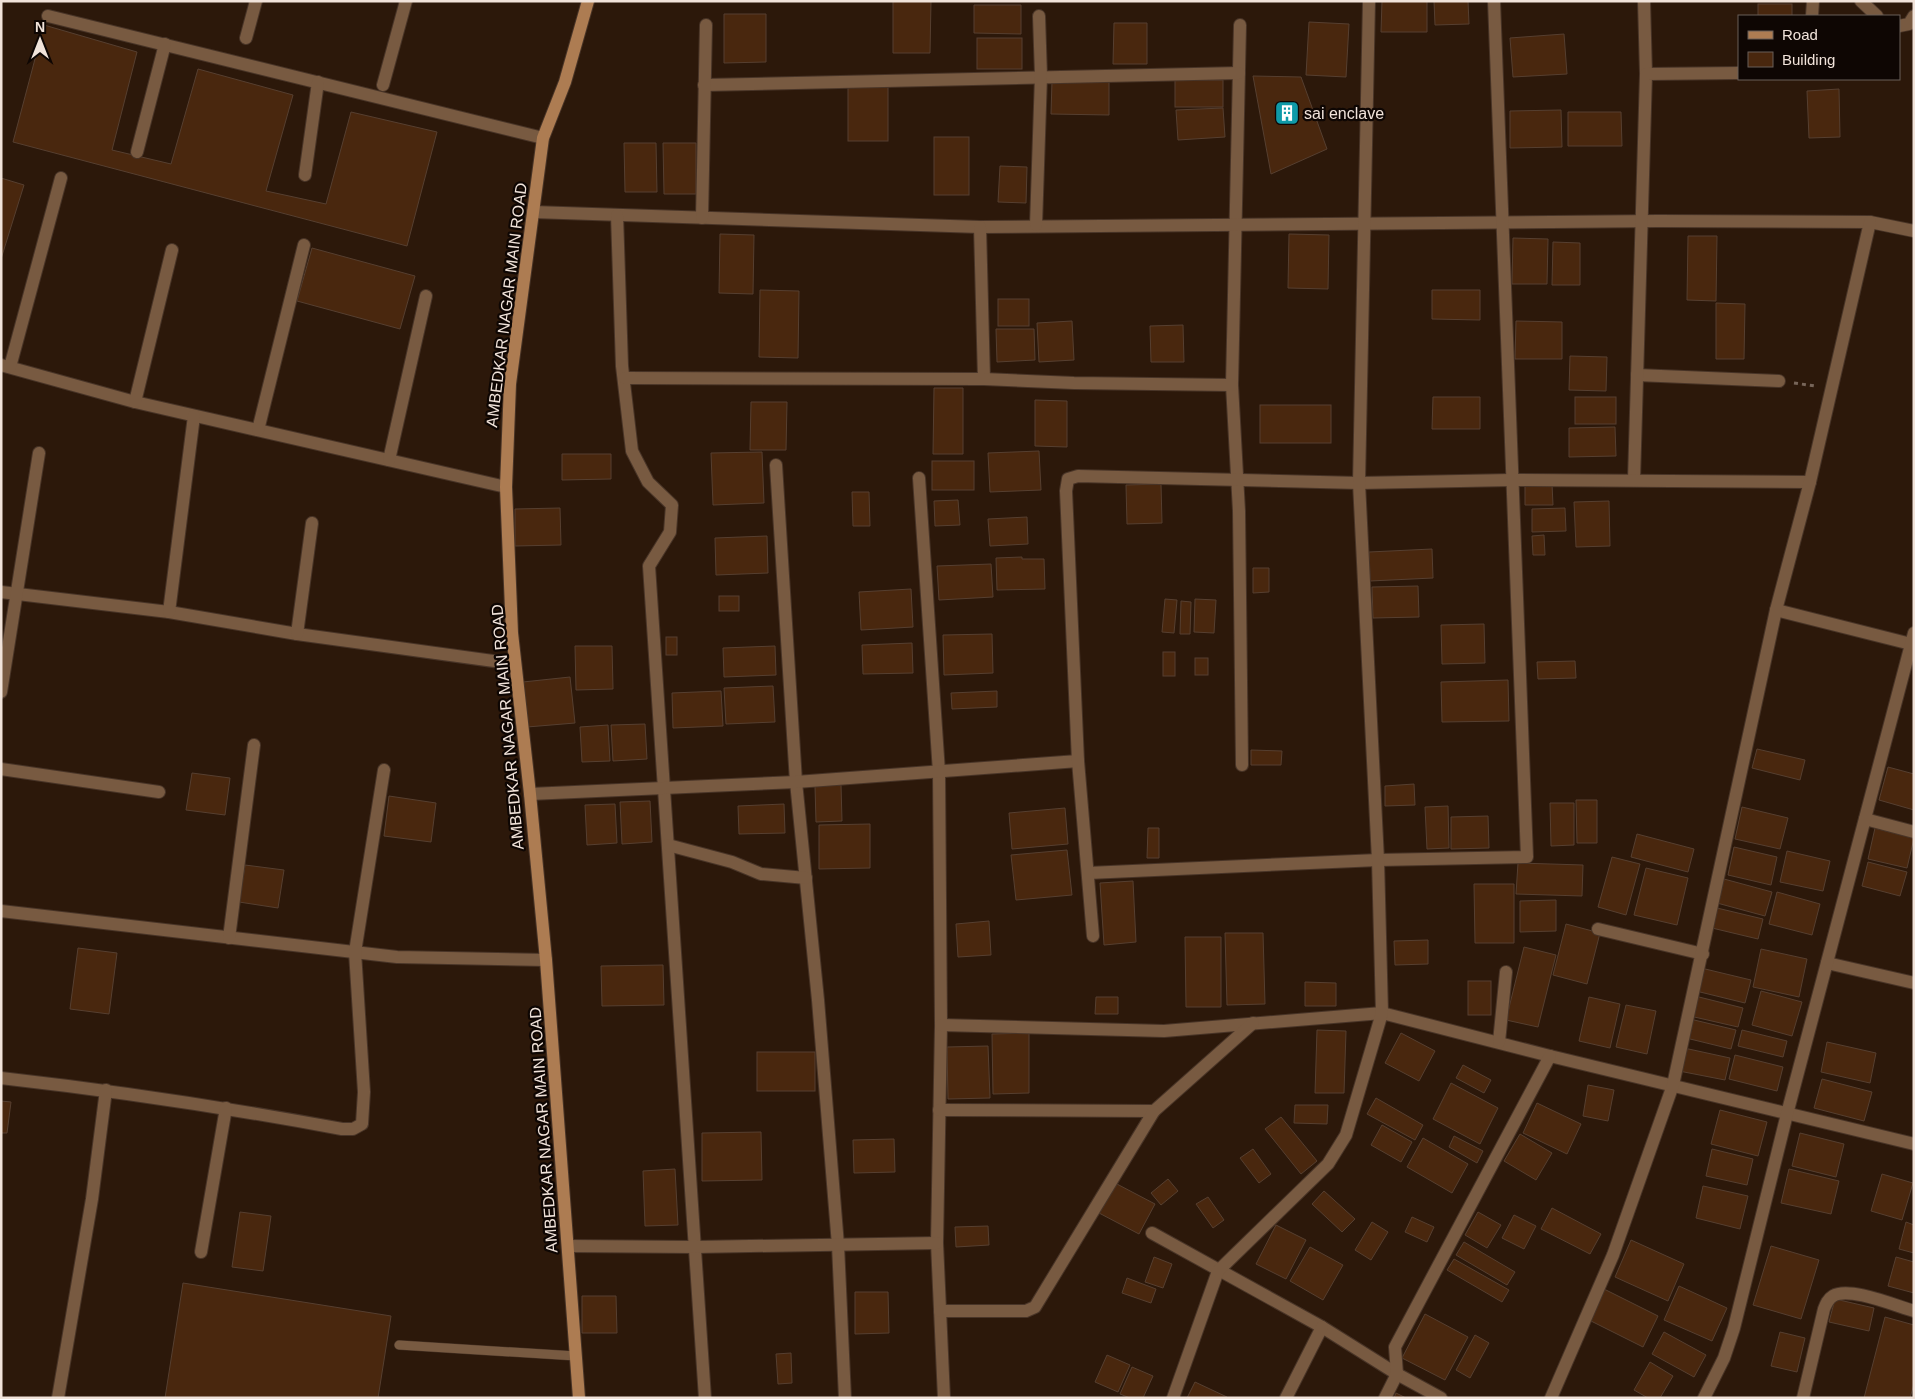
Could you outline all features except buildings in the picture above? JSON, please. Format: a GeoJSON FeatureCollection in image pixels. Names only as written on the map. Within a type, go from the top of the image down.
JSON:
{"type":"FeatureCollection","features":[{"type":"Feature","properties":{"kind":"street"},"geometry":{"type":"LineString","coordinates":[[246,38],[256,1]]}},
{"type":"Feature","properties":{"kind":"street"},"geometry":{"type":"LineString","coordinates":[[383,85],[406,1]]}},
{"type":"Feature","properties":{"kind":"street","name":"AMBEDKAR NAGAR MAIN ROAD"},"geometry":{"type":"LineString","coordinates":[[579,1398],[546,960],[512,633],[506,487],[510,384],[543,138],[566,82],[588,1]]}},
{"type":"Feature","properties":{"kind":"street"},"geometry":{"type":"LineString","coordinates":[[1173,1398],[1218,1271],[1328,1164],[1346,1135],[1382,1013],[1378,860],[1359,483],[1369,1]]}},
{"type":"Feature","properties":{"kind":"street"},"geometry":{"type":"LineString","coordinates":[[1088,873],[1378,860],[1527,857],[1501,223],[1494,1]]}},
{"type":"Feature","properties":{"kind":"street"},"geometry":{"type":"LineString","coordinates":[[1634,480],[1646,74],[1644,1]]}},
{"type":"Feature","properties":{"kind":"street"},"geometry":{"type":"LineString","coordinates":[[1812,15],[1814,1]]}},
{"type":"Feature","properties":{"kind":"street"},"geometry":{"type":"LineString","coordinates":[[1861,1],[1876,15]]}},
{"type":"Feature","properties":{"kind":"street"},"geometry":{"type":"LineString","coordinates":[[48,16],[543,138]]}},
{"type":"Feature","properties":{"kind":"street"},"geometry":{"type":"LineString","coordinates":[[1036,226],[1041,76],[1039,16]]}},
{"type":"Feature","properties":{"kind":"street"},"geometry":{"type":"LineString","coordinates":[[1900,26],[1909,24],[1914,16]]}},
{"type":"Feature","properties":{"kind":"street"},"geometry":{"type":"LineString","coordinates":[[702,218],[706,25]]}},
{"type":"Feature","properties":{"kind":"street"},"geometry":{"type":"LineString","coordinates":[[1240,25],[1232,385],[1238,481],[1242,765]]}},
{"type":"Feature","properties":{"kind":"street"},"geometry":{"type":"LineString","coordinates":[[137,152],[164,44]]}},
{"type":"Feature","properties":{"kind":"street"},"geometry":{"type":"LineString","coordinates":[[704,85],[1239,73]]}},
{"type":"Feature","properties":{"kind":"street"},"geometry":{"type":"LineString","coordinates":[[1646,74],[1738,73]]}},
{"type":"Feature","properties":{"kind":"street"},"geometry":{"type":"LineString","coordinates":[[305,175],[318,82]]}},
{"type":"Feature","properties":{"kind":"street"},"geometry":{"type":"LineString","coordinates":[[61,178],[5,366],[135,402],[506,487]]}},
{"type":"Feature","properties":{"kind":"street"},"geometry":{"type":"LineString","coordinates":[[533,212],[980,227],[1642,221],[1870,222],[1914,231]]}},
{"type":"Feature","properties":{"kind":"street"},"geometry":{"type":"LineString","coordinates":[[617,215],[622,366],[625,378],[632,451],[648,482],[672,505],[670,532],[649,566],[705,1398]]}},
{"type":"Feature","properties":{"kind":"street"},"geometry":{"type":"LineString","coordinates":[[1551,1398],[1613,1255],[1672,1085],[1703,954],[1776,610],[1810,482],[1870,222]]}},
{"type":"Feature","properties":{"kind":"street"},"geometry":{"type":"LineString","coordinates":[[980,227],[984,379]]}},
{"type":"Feature","properties":{"kind":"street"},"geometry":{"type":"LineString","coordinates":[[258,430],[304,245]]}},
{"type":"Feature","properties":{"kind":"street"},"geometry":{"type":"LineString","coordinates":[[135,402],[172,250]]}},
{"type":"Feature","properties":{"kind":"street"},"geometry":{"type":"LineString","coordinates":[[388,460],[426,296]]}},
{"type":"Feature","properties":{"kind":"street"},"geometry":{"type":"LineString","coordinates":[[1637,375],[1779,381]]}},
{"type":"Feature","properties":{"kind":"street"},"geometry":{"type":"LineString","coordinates":[[625,378],[984,379],[1074,383],[1232,385]]}},
{"type":"Feature","properties":{"kind":"street"},"geometry":{"type":"LineString","coordinates":[[169,612],[194,416]]}},
{"type":"Feature","properties":{"kind":"street"},"geometry":{"type":"LineString","coordinates":[[1,692],[39,453]]}},
{"type":"Feature","properties":{"kind":"street"},"geometry":{"type":"LineString","coordinates":[[776,465],[796,782],[838,1245],[845,1398]]}},
{"type":"Feature","properties":{"kind":"street"},"geometry":{"type":"LineString","coordinates":[[1093,936],[1078,761],[1066,491],[1068,479],[1078,476],[1359,483],[1511,480],[1810,482]]}},
{"type":"Feature","properties":{"kind":"street"},"geometry":{"type":"LineString","coordinates":[[919,478],[939,772],[941,1025],[936,1243],[944,1398]]}},
{"type":"Feature","properties":{"kind":"street"},"geometry":{"type":"LineString","coordinates":[[297,634],[312,523]]}},
{"type":"Feature","properties":{"kind":"street"},"geometry":{"type":"LineString","coordinates":[[1,592],[169,612],[297,634],[516,664]]}},
{"type":"Feature","properties":{"kind":"street"},"geometry":{"type":"LineString","coordinates":[[1704,1398],[1724,1358],[1734,1328],[1787,1114],[1913,641],[1776,610]]}},
{"type":"Feature","properties":{"kind":"street"},"geometry":{"type":"LineString","coordinates":[[228,938],[254,744]]}},
{"type":"Feature","properties":{"kind":"street"},"geometry":{"type":"LineString","coordinates":[[530,794],[796,782],[1078,761]]}},
{"type":"Feature","properties":{"kind":"street"},"geometry":{"type":"LineString","coordinates":[[1,769],[159,792]]}},
{"type":"Feature","properties":{"kind":"street"},"geometry":{"type":"LineString","coordinates":[[1,1078],[106,1090],[226,1108],[342,1129],[353,1129],[362,1124],[364,1092],[355,952],[384,770]]}},
{"type":"Feature","properties":{"kind":"street"},"geometry":{"type":"LineString","coordinates":[[1865,819],[1914,832]]}},
{"type":"Feature","properties":{"kind":"street"},"geometry":{"type":"LineString","coordinates":[[668,845],[732,862],[761,874],[806,878]]}},
{"type":"Feature","properties":{"kind":"street"},"geometry":{"type":"LineString","coordinates":[[1,911],[397,957],[546,960]]}},
{"type":"Feature","properties":{"kind":"street"},"geometry":{"type":"LineString","coordinates":[[1598,928],[1703,954]]}},
{"type":"Feature","properties":{"kind":"street"},"geometry":{"type":"LineString","coordinates":[[1827,963],[1914,983]]}},
{"type":"Feature","properties":{"kind":"street"},"geometry":{"type":"LineString","coordinates":[[1499,1042],[1506,972]]}},
{"type":"Feature","properties":{"kind":"street"},"geometry":{"type":"LineString","coordinates":[[941,1025],[1164,1031],[1382,1013],[1550,1056],[1914,1144]]}},
{"type":"Feature","properties":{"kind":"street"},"geometry":{"type":"LineString","coordinates":[[940,1311],[1026,1311],[1035,1307],[1154,1111],[1253,1023]]}},
{"type":"Feature","properties":{"kind":"street"},"geometry":{"type":"LineString","coordinates":[[1384,1398],[1397,1374],[1395,1347],[1550,1056]]}},
{"type":"Feature","properties":{"kind":"street"},"geometry":{"type":"LineString","coordinates":[[58,1398],[92,1200],[106,1090]]}},
{"type":"Feature","properties":{"kind":"street"},"geometry":{"type":"LineString","coordinates":[[201,1252],[226,1108]]}},
{"type":"Feature","properties":{"kind":"street"},"geometry":{"type":"LineString","coordinates":[[939,1110],[1154,1111]]}},
{"type":"Feature","properties":{"kind":"street"},"geometry":{"type":"LineString","coordinates":[[1152,1233],[1322,1327],[1397,1374],[1441,1398]]}},
{"type":"Feature","properties":{"kind":"street"},"geometry":{"type":"LineString","coordinates":[[568,1246],[695,1247],[936,1243]]}},
{"type":"Feature","properties":{"kind":"street"},"geometry":{"type":"LineString","coordinates":[[1803,1398],[1824,1308],[1828,1300],[1835,1295],[1849,1292],[1914,1311]]}},
{"type":"Feature","properties":{"kind":"street"},"geometry":{"type":"LineString","coordinates":[[1286,1398],[1322,1327]]}},
{"type":"Feature","properties":{"kind":"lane"},"geometry":{"type":"LineString","coordinates":[[399,1345],[576,1356]]}},
{"type":"Feature","properties":{"kind":"path"},"geometry":{"type":"LineString","coordinates":[[1779,381],[1832,388]]}},
{"type":"Feature","properties":{"kind":"place","name":"sai enclave"},"geometry":{"type":"Point","coordinates":[1287,113]}}]}
